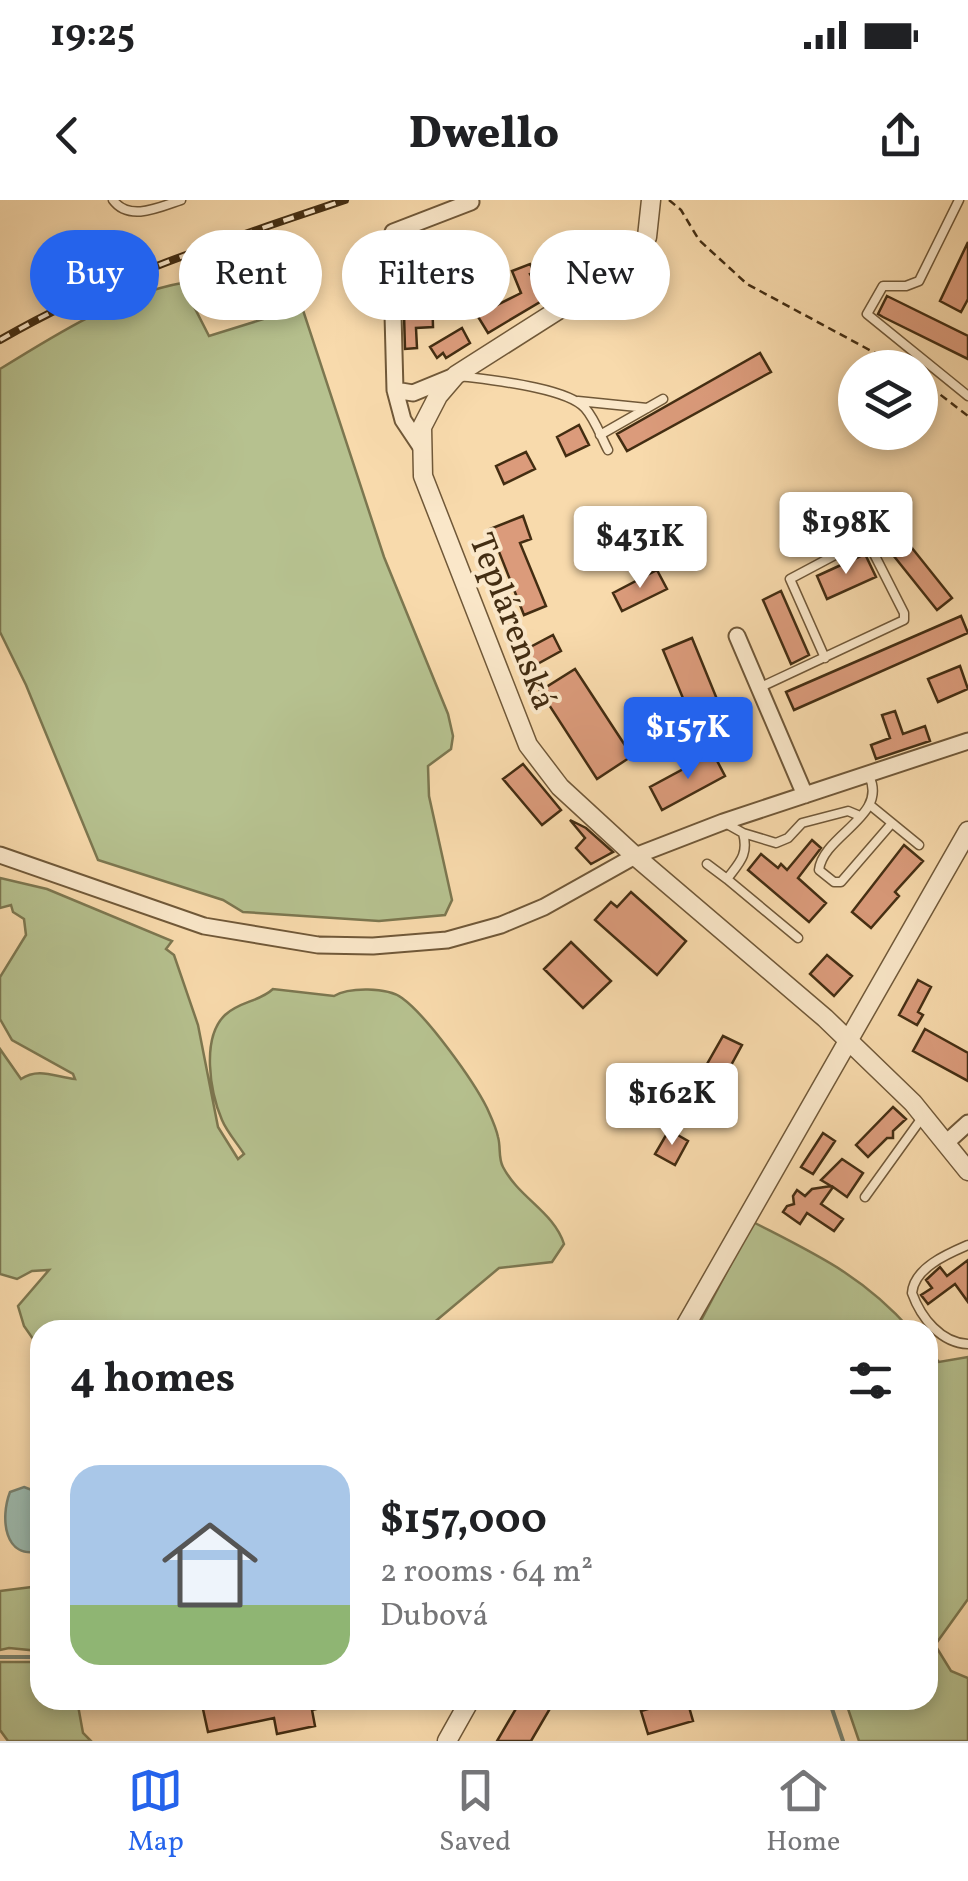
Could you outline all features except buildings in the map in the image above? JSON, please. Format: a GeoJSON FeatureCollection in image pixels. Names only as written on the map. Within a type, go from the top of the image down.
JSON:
{"type":"FeatureCollection","features":[{"type":"Feature","properties":{"kind":"street","name":"Teplárenská"},"geometry":{"type":"LineString","coordinates":[[650,200],[646,236],[629,264],[456,375],[438,396],[422,427],[422,476],[528,745],[560,787],[847,1039],[924,1116],[968,1171]]}},
{"type":"Feature","properties":{"kind":"street"},"geometry":{"type":"LineString","coordinates":[[420,447],[403,420],[395,390],[393,232],[471,202]]}},
{"type":"Feature","properties":{"kind":"street"},"geometry":{"type":"LineString","coordinates":[[395,390],[426,390],[456,375]]}},
{"type":"Feature","properties":{"kind":"street"},"geometry":{"type":"LineString","coordinates":[[737,636],[805,796]]}},
{"type":"Feature","properties":{"kind":"street"},"geometry":{"type":"LineString","coordinates":[[0,855],[204,926],[318,944],[373,946],[447,940],[501,925],[544,907],[635,856],[723,822],[968,742]]}},
{"type":"Feature","properties":{"kind":"street"},"geometry":{"type":"LineString","coordinates":[[688,1320],[968,831]]}},
{"type":"Feature","properties":{"kind":"street"},"geometry":{"type":"LineString","coordinates":[[947,1142],[968,1123]]}},
{"type":"Feature","properties":{"kind":"street"},"geometry":{"type":"LineString","coordinates":[[447,1741],[464,1710]]}},
{"type":"Feature","properties":{"kind":"lane"},"geometry":{"type":"LineString","coordinates":[[113,200],[119,208],[131,212],[182,200]]}},
{"type":"Feature","properties":{"kind":"lane"},"geometry":{"type":"LineString","coordinates":[[959,200],[918,281],[906,286],[883,286],[867,314],[968,396]]}},
{"type":"Feature","properties":{"kind":"lane"},"geometry":{"type":"LineString","coordinates":[[456,375],[540,388],[578,402],[648,408]]}},
{"type":"Feature","properties":{"kind":"lane"},"geometry":{"type":"LineString","coordinates":[[600,435],[663,399]]}},
{"type":"Feature","properties":{"kind":"lane"},"geometry":{"type":"LineString","coordinates":[[578,402],[588,410],[608,450]]}},
{"type":"Feature","properties":{"kind":"lane"},"geometry":{"type":"LineString","coordinates":[[759,688],[826,658],[905,616],[868,546],[837,554],[790,580],[826,658]]}},
{"type":"Feature","properties":{"kind":"lane"},"geometry":{"type":"LineString","coordinates":[[869,776],[874,785],[870,805],[819,864],[819,870],[840,882],[892,823]]}},
{"type":"Feature","properties":{"kind":"lane"},"geometry":{"type":"LineString","coordinates":[[870,805],[918,845]]}},
{"type":"Feature","properties":{"kind":"lane"},"geometry":{"type":"LineString","coordinates":[[727,879],[746,854],[788,838],[802,823],[848,811],[860,816]]}},
{"type":"Feature","properties":{"kind":"lane"},"geometry":{"type":"LineString","coordinates":[[723,822],[769,843]]}},
{"type":"Feature","properties":{"kind":"lane"},"geometry":{"type":"LineString","coordinates":[[743,834],[746,854]]}},
{"type":"Feature","properties":{"kind":"lane"},"geometry":{"type":"LineString","coordinates":[[707,864],[798,938]]}},
{"type":"Feature","properties":{"kind":"lane"},"geometry":{"type":"LineString","coordinates":[[865,1197],[924,1116]]}},
{"type":"Feature","properties":{"kind":"lane"},"geometry":{"type":"LineString","coordinates":[[930,1320],[912,1293],[913,1281],[920,1272],[968,1245]]}},
{"type":"Feature","properties":{"kind":"lane"},"geometry":{"type":"LineString","coordinates":[[938,1332],[949,1342],[968,1344]]}},
{"type":"Feature","properties":{"kind":"path"},"geometry":{"type":"LineString","coordinates":[[669,200],[681,210],[699,240],[747,284],[870,350]]}},
{"type":"Feature","properties":{"kind":"path"},"geometry":{"type":"LineString","coordinates":[[938,392],[968,416]]}},
{"type":"Feature","properties":{"kind":"green space"},"geometry":{"type":"Polygon","coordinates":[[[179,284],[179,320],[201,320],[209,336],[260,320],[306,320],[384,557],[448,714],[453,736],[451,749],[428,766],[429,796],[452,900],[445,915],[379,921],[243,912],[223,900],[98,860],[0,632],[0,369],[84,320],[159,320],[159,288],[179,284]]]}},
{"type":"Feature","properties":{"kind":"green space"},"geometry":{"type":"Polygon","coordinates":[[[0,878],[47,889],[172,941],[166,949],[174,955],[198,1025],[218,1127],[238,1159],[244,1154],[222,1120],[210,1066],[213,1037],[225,1015],[273,989],[334,996],[378,990],[402,998],[436,1033],[471,1082],[495,1126],[503,1167],[545,1214],[564,1244],[552,1262],[499,1268],[437,1320],[30,1320],[30,1335],[18,1306],[49,1270],[32,1271],[17,1279],[0,1274],[0,1049],[21,1079],[41,1073],[75,1079],[73,1074],[12,1040],[0,1019],[0,977],[26,935],[24,919],[13,912],[11,905],[0,908],[0,878]]]}},
{"type":"Feature","properties":{"kind":"green space"},"geometry":{"type":"Polygon","coordinates":[[[753,1222],[856,1280],[902,1320],[701,1320],[753,1222]]]}},
{"type":"Feature","properties":{"kind":"green space"},"geometry":{"type":"Polygon","coordinates":[[[968,1357],[968,1599],[938,1641],[938,1361],[968,1357]]]}},
{"type":"Feature","properties":{"kind":"green space"},"geometry":{"type":"Polygon","coordinates":[[[30,1587],[30,1650],[0,1650],[0,1591],[30,1587]]]}},
{"type":"Feature","properties":{"kind":"green space"},"geometry":{"type":"Polygon","coordinates":[[[938,1650],[951,1671],[968,1678],[968,1741],[859,1741],[848,1710],[938,1710],[938,1650]]]}},
{"type":"Feature","properties":{"kind":"green space"},"geometry":{"type":"Polygon","coordinates":[[[0,1662],[30,1662],[30,1710],[79,1710],[83,1733],[91,1741],[8,1741],[0,1730],[0,1662]]]}},
{"type":"Feature","properties":{"kind":"shaded area"},"geometry":{"type":"Polygon","coordinates":[[[24,1487],[30,1489],[30,1552],[19,1549],[8,1535],[5,1513],[10,1492],[24,1487]]]}},
{"type":"Feature","properties":{"kind":"waterway"},"geometry":{"type":"LineString","coordinates":[[0,1657],[30,1657]]}},
{"type":"Feature","properties":{"kind":"waterway"},"geometry":{"type":"LineString","coordinates":[[832,1710],[843,1741]]}},
{"type":"Feature","properties":{"kind":"railway"},"geometry":{"type":"LineString","coordinates":[[0,340],[126,279],[345,200]]}}]}
